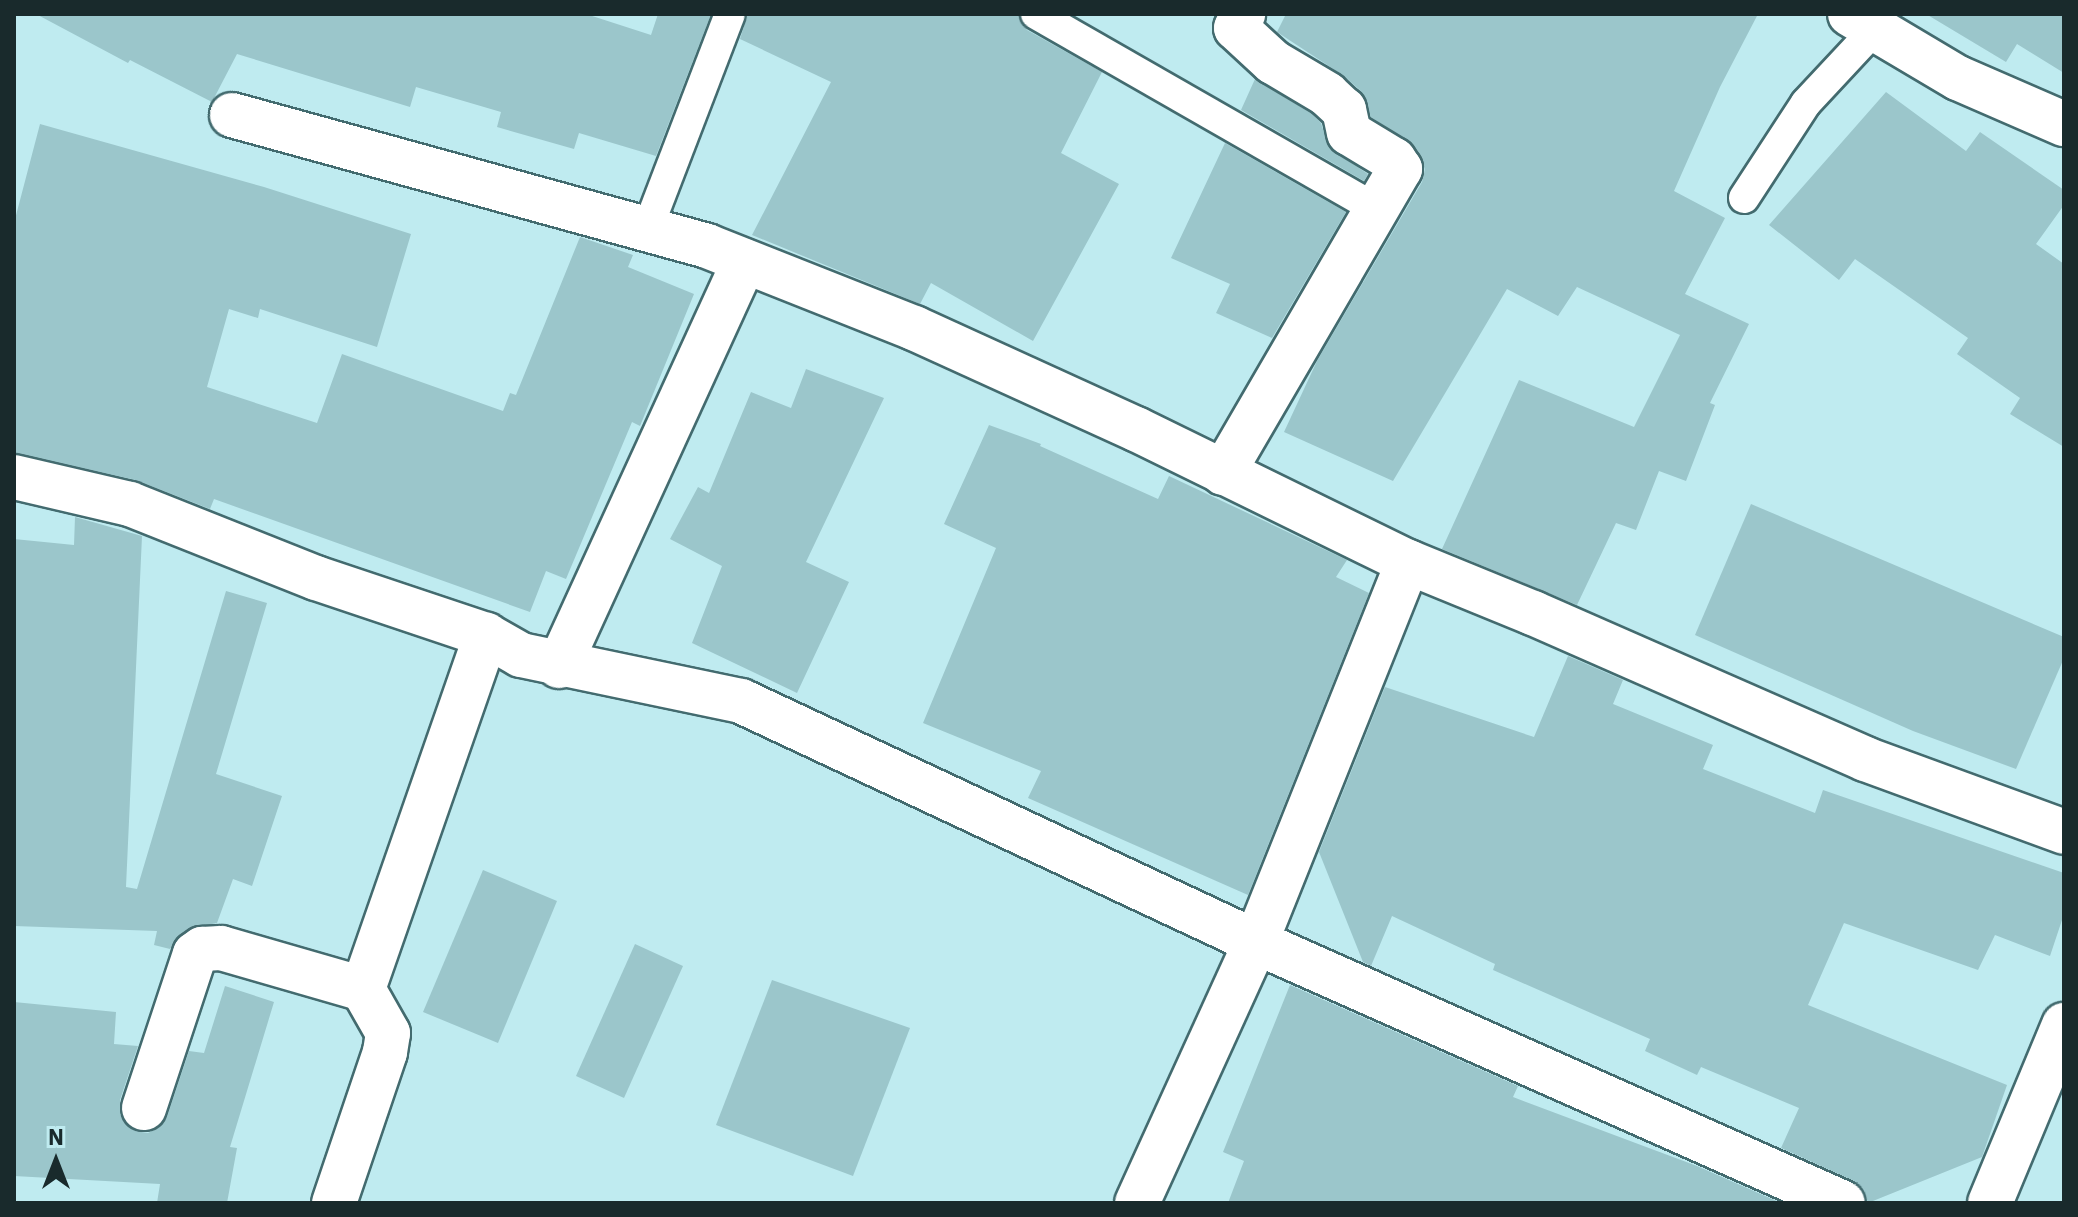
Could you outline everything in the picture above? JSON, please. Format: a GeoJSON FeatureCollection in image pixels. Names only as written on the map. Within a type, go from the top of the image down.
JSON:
{"type":"FeatureCollection","features":[{"type":"Feature","properties":{"kind":"street"},"geometry":{"type":"LineString","coordinates":[[1223,473],[1400,169],[1394,160],[1349,133],[1344,110],[1327,94],[1273,62],[1236,28],[1243,14]]}},
{"type":"Feature","properties":{"kind":"street"},"geometry":{"type":"LineString","coordinates":[[1862,22],[1958,78],[2064,124]]}},
{"type":"Feature","properties":{"kind":"street"},"geometry":{"type":"LineString","coordinates":[[232,115],[647,230],[744,261],[914,328],[1136,429],[1408,562],[1533,613],[1865,759],[2064,832]]}},
{"type":"Feature","properties":{"kind":"street"},"geometry":{"type":"LineString","coordinates":[[559,666],[744,261]]}},
{"type":"Feature","properties":{"kind":"street"},"geometry":{"type":"LineString","coordinates":[[14,477],[130,504],[316,578],[486,635],[521,655],[559,666],[741,701],[1256,942],[1843,1203]]}},
{"type":"Feature","properties":{"kind":"street"},"geometry":{"type":"LineString","coordinates":[[1137,1203],[1256,942],[1408,562]]}},
{"type":"Feature","properties":{"kind":"street"},"geometry":{"type":"LineString","coordinates":[[363,989],[486,635]]}},
{"type":"Feature","properties":{"kind":"street"},"geometry":{"type":"LineString","coordinates":[[144,1108],[195,954],[202,949],[221,948],[363,989],[383,1022],[386,1043],[334,1203]]}},
{"type":"Feature","properties":{"kind":"street"},"geometry":{"type":"LineString","coordinates":[[1990,1203],[2064,1025]]}},
{"type":"Feature","properties":{"kind":"lane"},"geometry":{"type":"LineString","coordinates":[[647,230],[730,14]]}},
{"type":"Feature","properties":{"kind":"lane"},"geometry":{"type":"LineString","coordinates":[[1036,14],[1375,208]]}},
{"type":"Feature","properties":{"kind":"lane"},"geometry":{"type":"LineString","coordinates":[[1744,198],[1862,22]]}},
{"type":"Feature","properties":{"kind":"building"},"geometry":{"type":"Polygon","coordinates":[[[36,14],[586,14],[651,35],[658,14],[711,14],[656,156],[579,133],[574,149],[497,127],[501,112],[416,87],[410,107],[237,54],[212,102],[130,60],[128,63],[36,14]]]}},
{"type":"Feature","properties":{"kind":"building"},"geometry":{"type":"Polygon","coordinates":[[[748,14],[1018,14],[1027,30],[1102,72],[1061,153],[1119,184],[1033,341],[931,283],[920,304],[752,235],[831,82],[740,39],[748,14]]]}},
{"type":"Feature","properties":{"kind":"building"},"geometry":{"type":"Polygon","coordinates":[[[1286,14],[1758,14],[1720,87],[1674,191],[1725,218],[1685,294],[1749,324],[1710,403],[1715,405],[1686,481],[1659,471],[1636,530],[1616,523],[1577,605],[1442,549],[1519,380],[1634,427],[1680,335],[1577,287],[1558,316],[1507,289],[1393,481],[1284,432],[1317,361],[1422,182],[1425,169],[1414,146],[1371,117],[1362,92],[1344,76],[1277,32],[1286,14]]]}},
{"type":"Feature","properties":{"kind":"building"},"geometry":{"type":"Polygon","coordinates":[[[1926,14],[2064,14],[2064,73],[2017,44],[2006,62],[1926,14]]]}},
{"type":"Feature","properties":{"kind":"building"},"geometry":{"type":"Polygon","coordinates":[[[1255,79],[1312,114],[1321,123],[1329,148],[1368,174],[1364,181],[1241,110],[1255,79]]]}},
{"type":"Feature","properties":{"kind":"building"},"geometry":{"type":"Polygon","coordinates":[[[1886,92],[1966,151],[1980,132],[2064,190],[2064,205],[2036,244],[2064,264],[2064,447],[2010,414],[2020,398],[1957,354],[1968,338],[1855,259],[1839,280],[1769,225],[1886,92]]]}},
{"type":"Feature","properties":{"kind":"building"},"geometry":{"type":"Polygon","coordinates":[[[40,124],[264,187],[411,234],[377,347],[260,309],[258,318],[229,309],[207,387],[317,423],[342,354],[503,411],[510,393],[516,395],[580,237],[633,255],[628,267],[694,294],[640,426],[632,422],[566,579],[546,571],[530,612],[214,499],[210,509],[136,480],[14,453],[14,223],[40,124]]]}},
{"type":"Feature","properties":{"kind":"building"},"geometry":{"type":"Polygon","coordinates":[[[1225,143],[1346,212],[1272,338],[1216,313],[1230,284],[1171,258],[1225,143]]]}},
{"type":"Feature","properties":{"kind":"building"},"geometry":{"type":"Polygon","coordinates":[[[806,369],[884,398],[806,562],[849,582],[797,693],[692,643],[722,566],[670,539],[698,487],[709,493],[751,392],[791,408],[806,369]]]}},
{"type":"Feature","properties":{"kind":"building"},"geometry":{"type":"Polygon","coordinates":[[[989,425],[1041,444],[1158,499],[1169,476],[1347,560],[1336,577],[1369,593],[1248,895],[1028,798],[1041,771],[923,723],[996,548],[944,524],[989,425]]]}},
{"type":"Feature","properties":{"kind":"building"},"geometry":{"type":"Polygon","coordinates":[[[1751,504],[2064,637],[2064,658],[2016,769],[1913,731],[1695,635],[1751,504]]]}},
{"type":"Feature","properties":{"kind":"building"},"geometry":{"type":"Polygon","coordinates":[[[75,517],[142,536],[126,887],[137,889],[226,591],[267,603],[216,774],[282,796],[252,886],[233,879],[217,923],[187,929],[170,949],[154,945],[157,931],[14,926],[14,539],[74,545],[75,517]]]}},
{"type":"Feature","properties":{"kind":"building"},"geometry":{"type":"Polygon","coordinates":[[[1568,656],[1623,680],[1613,704],[1713,745],[1703,769],[1815,813],[1823,790],[2064,873],[2064,914],[2050,956],[1995,935],[1978,970],[1844,923],[1808,1005],[2007,1085],[1982,1157],[1868,1203],[1864,1189],[1854,1181],[1781,1148],[1799,1108],[1701,1067],[1697,1075],[1645,1051],[1650,1039],[1493,970],[1495,964],[1392,916],[1371,966],[1363,962],[1319,852],[1385,687],[1534,737],[1568,656]]]}},
{"type":"Feature","properties":{"kind":"building"},"geometry":{"type":"Polygon","coordinates":[[[483,870],[557,901],[498,1043],[423,1012],[483,870]]]}},
{"type":"Feature","properties":{"kind":"building"},"geometry":{"type":"Polygon","coordinates":[[[635,944],[683,966],[624,1098],[576,1076],[635,944]]]}},
{"type":"Feature","properties":{"kind":"building"},"geometry":{"type":"Polygon","coordinates":[[[772,980],[910,1028],[853,1176],[716,1125],[772,980]]]}},
{"type":"Feature","properties":{"kind":"building"},"geometry":{"type":"Polygon","coordinates":[[[1290,985],[1518,1086],[1513,1097],[1697,1166],[1781,1203],[1228,1203],[1244,1161],[1223,1152],[1290,985]]]}},
{"type":"Feature","properties":{"kind":"building"},"geometry":{"type":"Polygon","coordinates":[[[225,986],[274,1002],[230,1147],[237,1148],[227,1203],[157,1203],[160,1184],[14,1176],[14,1002],[116,1012],[114,1044],[138,1046],[120,1100],[120,1114],[125,1124],[135,1131],[148,1133],[160,1127],[167,1117],[189,1051],[204,1053],[225,986]]]}}]}
